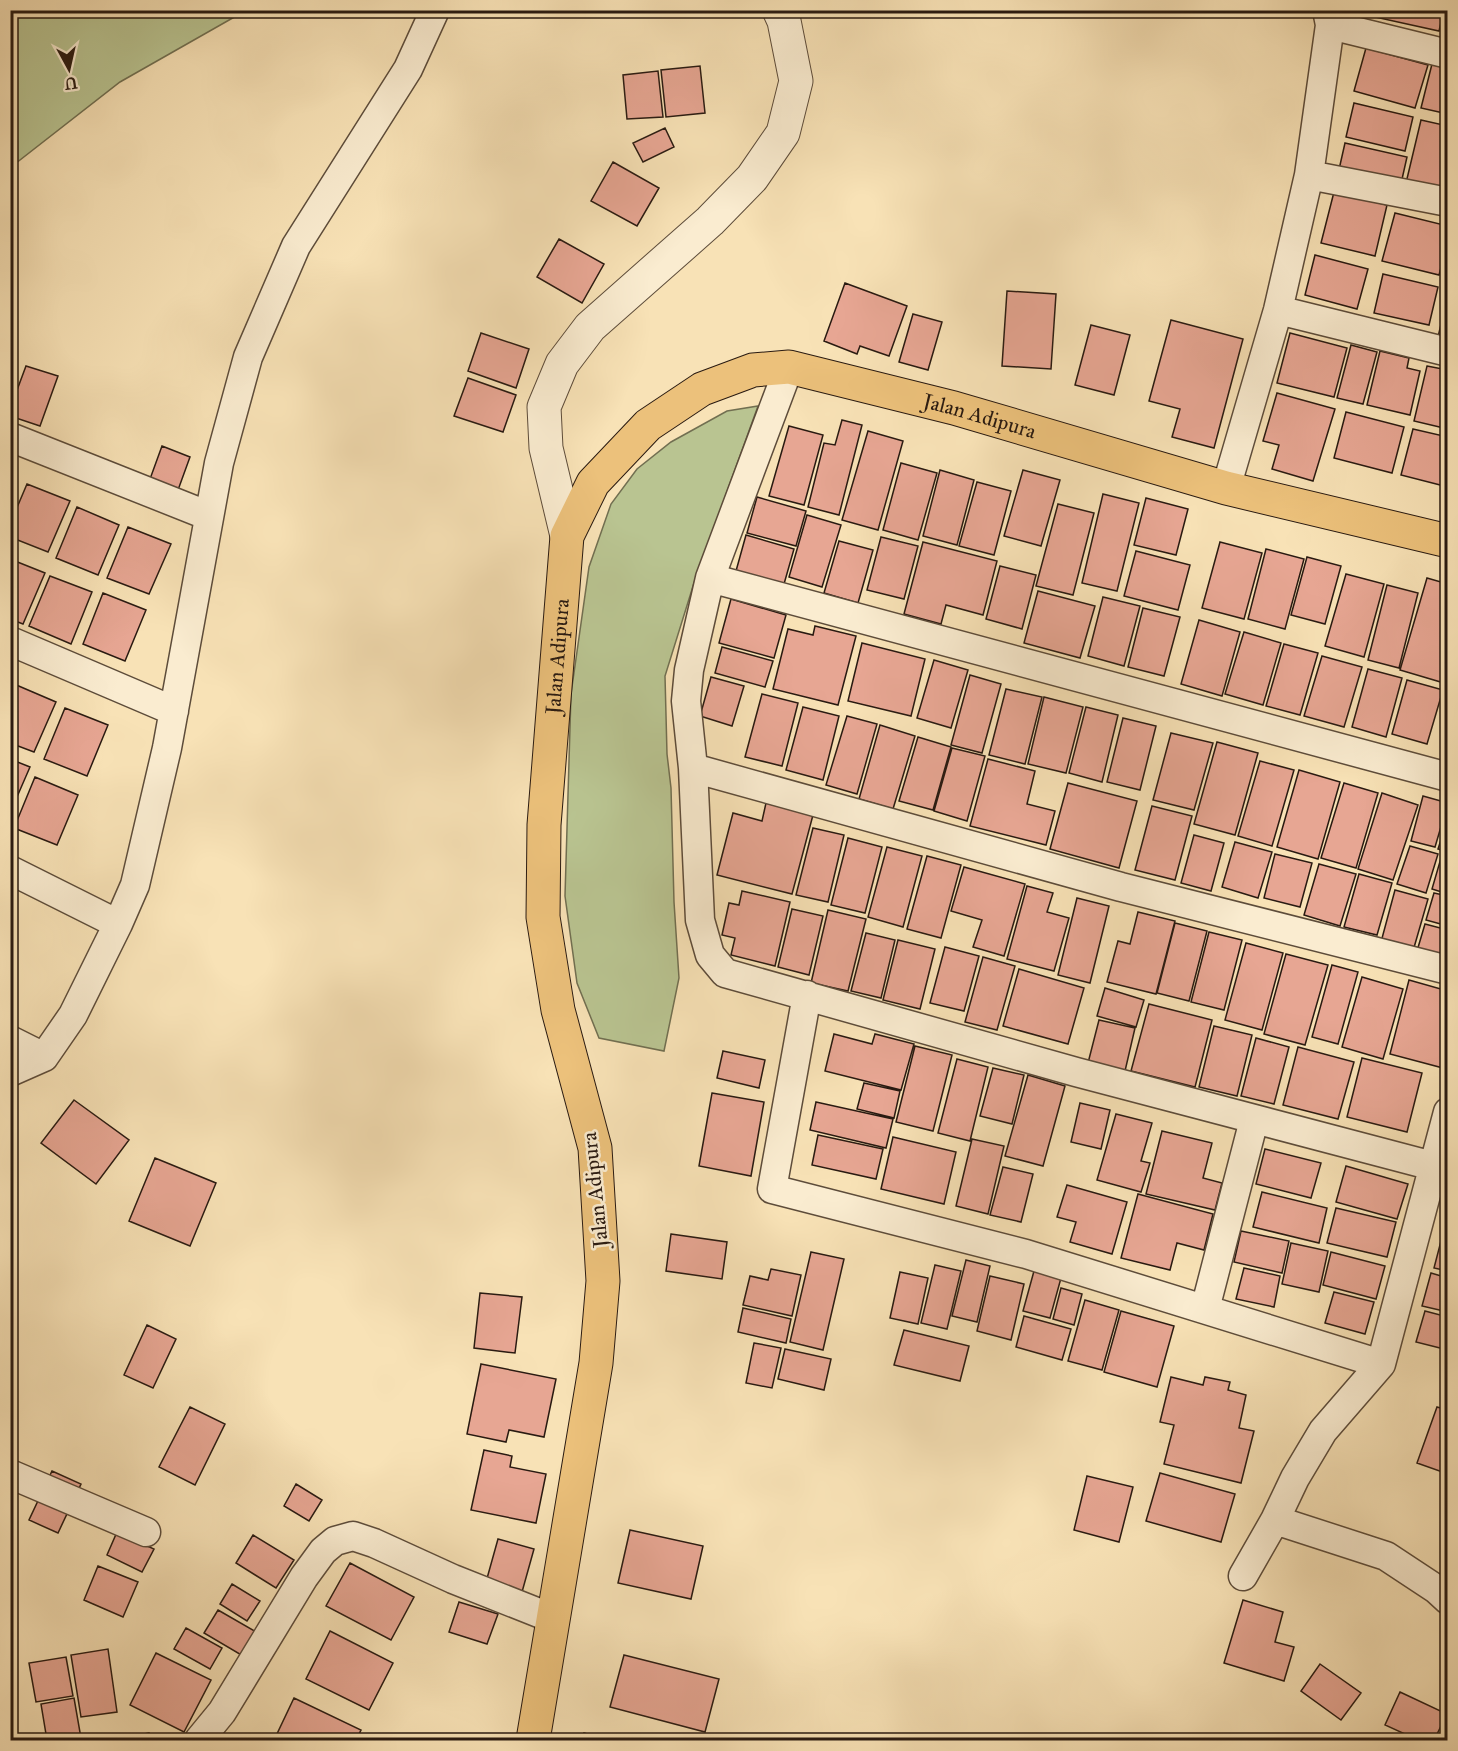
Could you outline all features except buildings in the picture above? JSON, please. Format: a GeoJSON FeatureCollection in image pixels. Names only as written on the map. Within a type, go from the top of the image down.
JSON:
{"type":"FeatureCollection","features":[{"type":"Feature","properties":{"kind":"highway","name":"Jalan Adipura"},"geometry":{"type":"LineString","coordinates":[[533,1740],[596,1363],[603,1281],[595,1148],[558,1010],[543,917],[544,825],[567,536],[593,483],[648,425],[702,389],[753,370],[789,368],[954,408],[1226,488],[1448,542]]}},
{"type":"Feature","properties":{"kind":"street"},"geometry":{"type":"LineString","coordinates":[[10,1072],[44,1057],[73,1015],[135,885],[167,748],[219,463],[248,357],[296,246],[408,69],[435,10]]}},
{"type":"Feature","properties":{"kind":"street"},"geometry":{"type":"LineString","coordinates":[[567,536],[546,448],[544,407],[548,396],[562,364],[590,327],[710,221],[752,178],[783,133],[796,81],[784,21],[779,10]]}},
{"type":"Feature","properties":{"kind":"street"},"geometry":{"type":"LineString","coordinates":[[1226,488],[1278,310],[1309,175],[1329,18],[1448,54]]}},
{"type":"Feature","properties":{"kind":"street"},"geometry":{"type":"LineString","coordinates":[[1309,175],[1448,202]]}},
{"type":"Feature","properties":{"kind":"street"},"geometry":{"type":"LineString","coordinates":[[1278,310],[1448,352]]}},
{"type":"Feature","properties":{"kind":"street"},"geometry":{"type":"LineString","coordinates":[[789,368],[710,578],[689,670],[686,701],[693,768],[700,920],[710,955],[725,973],[1076,1072],[1441,1168]]}},
{"type":"Feature","properties":{"kind":"street"},"geometry":{"type":"LineString","coordinates":[[10,438],[209,516]]}},
{"type":"Feature","properties":{"kind":"street"},"geometry":{"type":"LineString","coordinates":[[710,578],[1448,777]]}},
{"type":"Feature","properties":{"kind":"street"},"geometry":{"type":"LineString","coordinates":[[10,641],[174,711]]}},
{"type":"Feature","properties":{"kind":"street"},"geometry":{"type":"LineString","coordinates":[[693,768],[1121,887],[1448,970]]}},
{"type":"Feature","properties":{"kind":"street"},"geometry":{"type":"LineString","coordinates":[[10,870],[118,924]]}},
{"type":"Feature","properties":{"kind":"street"},"geometry":{"type":"LineString","coordinates":[[807,995],[772,1189],[1026,1254],[1382,1364]]}},
{"type":"Feature","properties":{"kind":"street"},"geometry":{"type":"LineString","coordinates":[[10,1040],[44,1057]]}},
{"type":"Feature","properties":{"kind":"street"},"geometry":{"type":"LineString","coordinates":[[1243,1576],[1275,1520],[1295,1478],[1323,1431],[1382,1364],[1441,1168],[1448,1112]]}},
{"type":"Feature","properties":{"kind":"street"},"geometry":{"type":"LineString","coordinates":[[1204,1309],[1254,1120]]}},
{"type":"Feature","properties":{"kind":"street"},"geometry":{"type":"LineString","coordinates":[[10,1474],[146,1532]]}},
{"type":"Feature","properties":{"kind":"street"},"geometry":{"type":"LineString","coordinates":[[1275,1520],[1386,1556],[1436,1589],[1448,1600]]}},
{"type":"Feature","properties":{"kind":"street"},"geometry":{"type":"LineString","coordinates":[[199,1740],[222,1712],[304,1577],[323,1551],[335,1541],[353,1536],[374,1543],[453,1579],[554,1619]]}},
{"type":"Feature","properties":{"kind":"green space"},"geometry":{"type":"Polygon","coordinates":[[[11,10],[245,11],[120,82],[11,167],[11,10]]]}},
{"type":"Feature","properties":{"kind":"green space"},"geometry":{"type":"Polygon","coordinates":[[[758,406],[694,583],[665,676],[679,978],[664,1051],[599,1038],[577,983],[565,896],[571,694],[589,567],[611,504],[637,469],[671,442],[727,411],[758,406]]]}}]}
